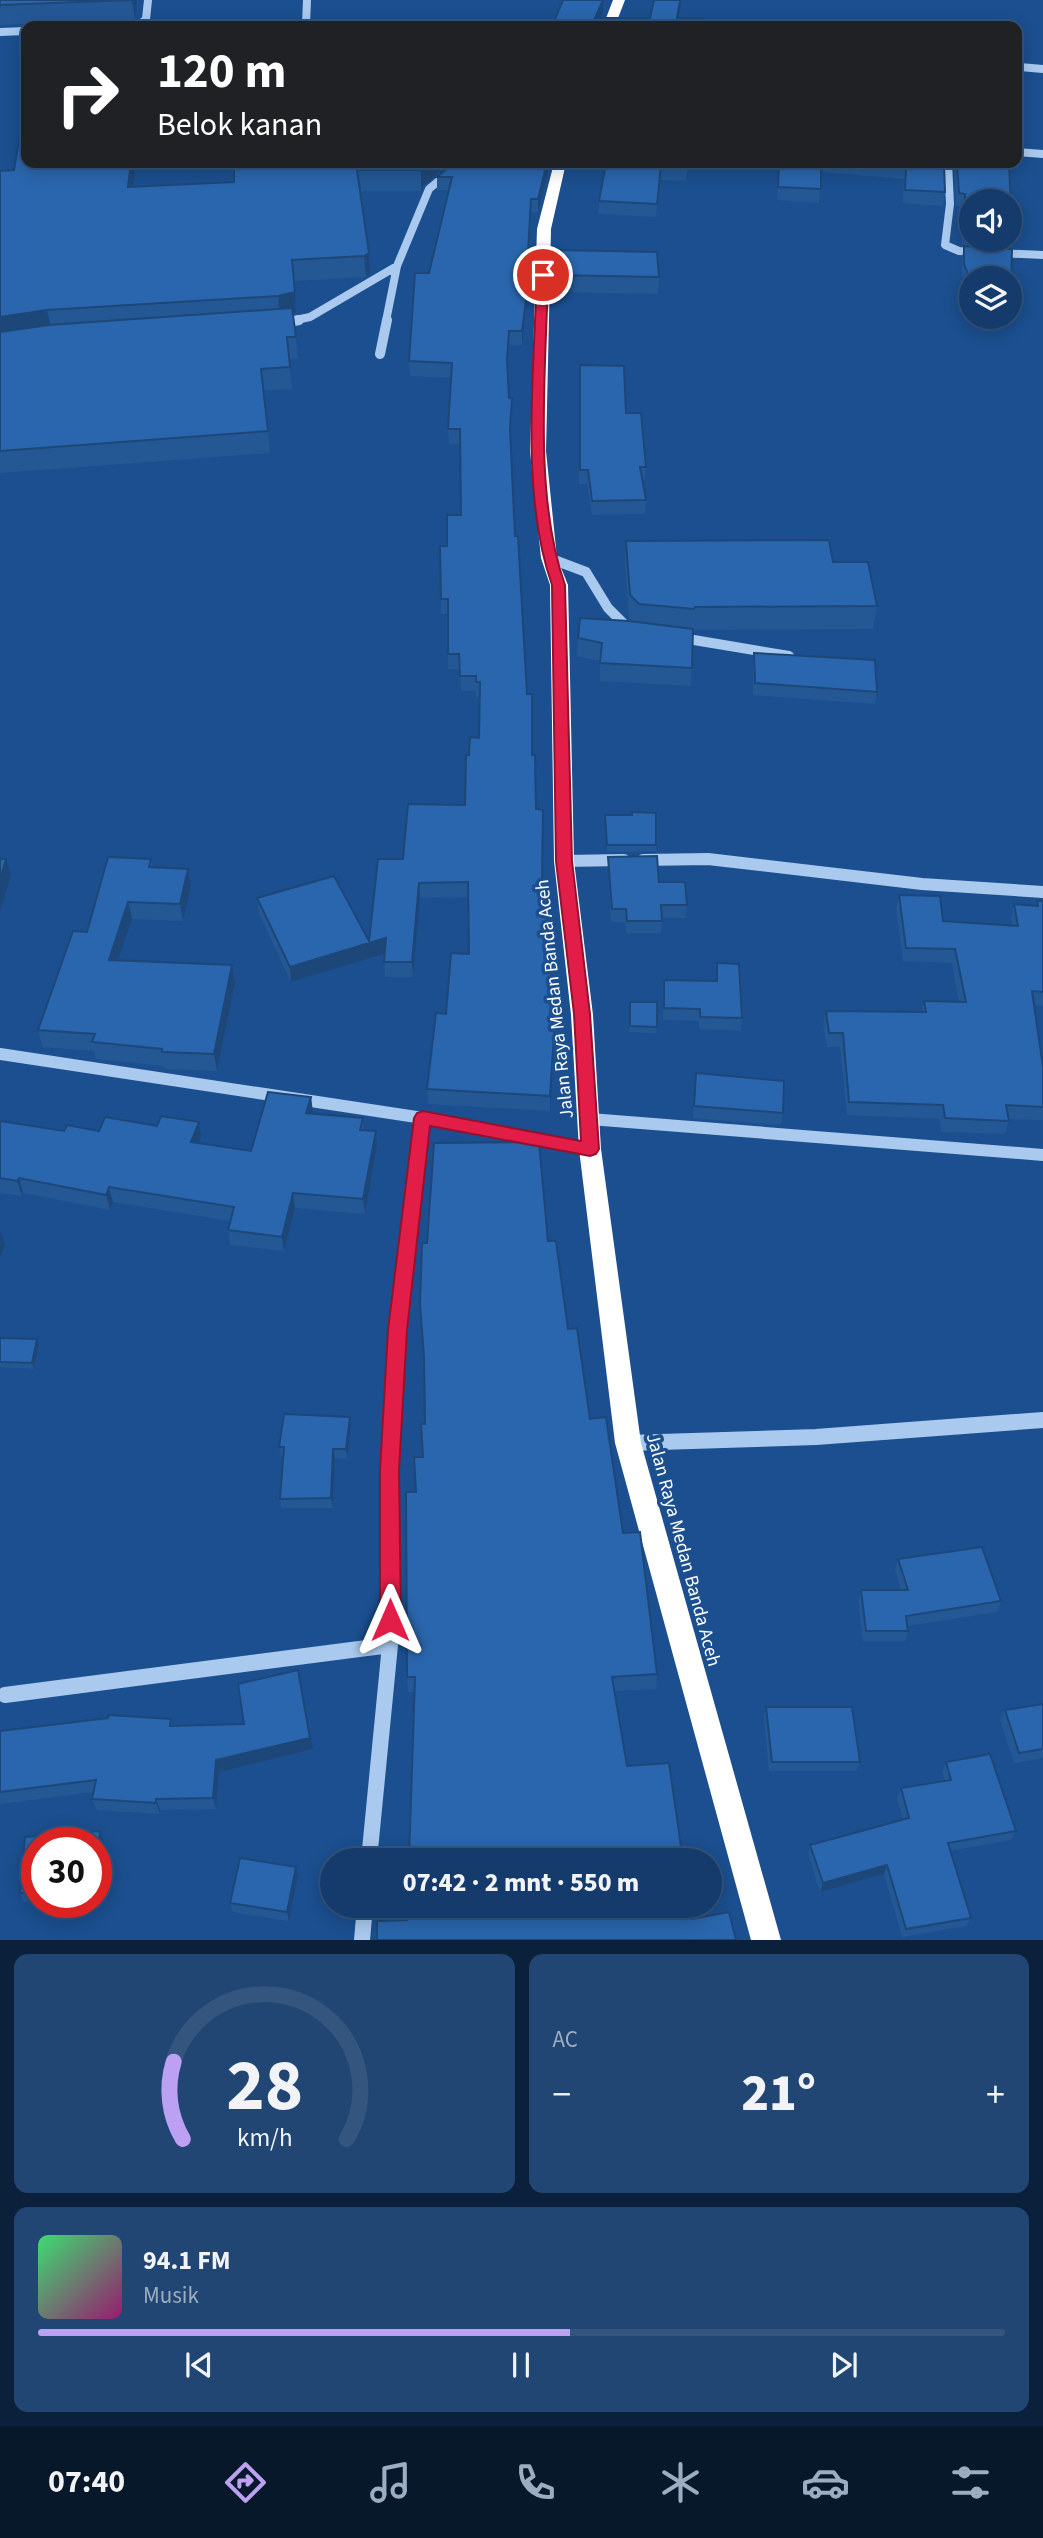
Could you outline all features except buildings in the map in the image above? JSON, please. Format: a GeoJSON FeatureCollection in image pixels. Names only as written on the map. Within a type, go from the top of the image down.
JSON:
{"type":"FeatureCollection","features":[{"type":"Feature","properties":{"kind":"highway"},"geometry":{"type":"LineString","coordinates":[[611,21],[620,0]]}},
{"type":"Feature","properties":{"kind":"highway","name":"Jalan Raya Medan Banda Aceh"},"geometry":{"type":"LineString","coordinates":[[559,168],[544,229],[538,451],[549,558],[559,585],[564,861],[582,1014],[590,1149],[628,1443],[766,1940]]}},
{"type":"Feature","properties":{"kind":"street"},"geometry":{"type":"LineString","coordinates":[[144,21],[148,0]]}},
{"type":"Feature","properties":{"kind":"street"},"geometry":{"type":"LineString","coordinates":[[307,0],[307,21]]}},
{"type":"Feature","properties":{"kind":"street"},"geometry":{"type":"LineString","coordinates":[[0,32],[21,31]]}},
{"type":"Feature","properties":{"kind":"street"},"geometry":{"type":"LineString","coordinates":[[1022,67],[1043,69]]}},
{"type":"Feature","properties":{"kind":"street"},"geometry":{"type":"LineString","coordinates":[[1022,152],[1043,154]]}},
{"type":"Feature","properties":{"kind":"street"},"geometry":{"type":"LineString","coordinates":[[380,354],[397,266],[429,189],[454,168]]}},
{"type":"Feature","properties":{"kind":"street"},"geometry":{"type":"LineString","coordinates":[[948,168],[950,204],[945,245],[959,251],[1043,256]]}},
{"type":"Feature","properties":{"kind":"street"},"geometry":{"type":"LineString","coordinates":[[267,325],[310,317],[397,266]]}},
{"type":"Feature","properties":{"kind":"street"},"geometry":{"type":"LineString","coordinates":[[549,558],[586,572],[608,608],[634,634],[645,635]]}},
{"type":"Feature","properties":{"kind":"street"},"geometry":{"type":"LineString","coordinates":[[668,637],[789,656]]}},
{"type":"Feature","properties":{"kind":"street"},"geometry":{"type":"LineString","coordinates":[[564,861],[708,859],[922,884],[1043,892]]}},
{"type":"Feature","properties":{"kind":"street"},"geometry":{"type":"LineString","coordinates":[[0,1054],[423,1118],[590,1149]]}},
{"type":"Feature","properties":{"kind":"street"},"geometry":{"type":"LineString","coordinates":[[370,1848],[390,1645],[389,1470],[397,1330],[423,1118]]}},
{"type":"Feature","properties":{"kind":"street"},"geometry":{"type":"LineString","coordinates":[[590,1119],[1043,1155]]}},
{"type":"Feature","properties":{"kind":"street"},"geometry":{"type":"LineString","coordinates":[[628,1443],[816,1437],[1043,1420]]}},
{"type":"Feature","properties":{"kind":"street"},"geometry":{"type":"LineString","coordinates":[[5,1695],[390,1645]]}},
{"type":"Feature","properties":{"kind":"street"},"geometry":{"type":"LineString","coordinates":[[362,1940],[364,1918]]}},
{"type":"Feature","properties":{"kind":"route"},"geometry":{"type":"LineString","coordinates":[[390,1620],[389,1470],[397,1330],[423,1118],[590,1149],[582,1014],[564,861],[559,585],[549,558],[538,451],[543,275]]}}]}
